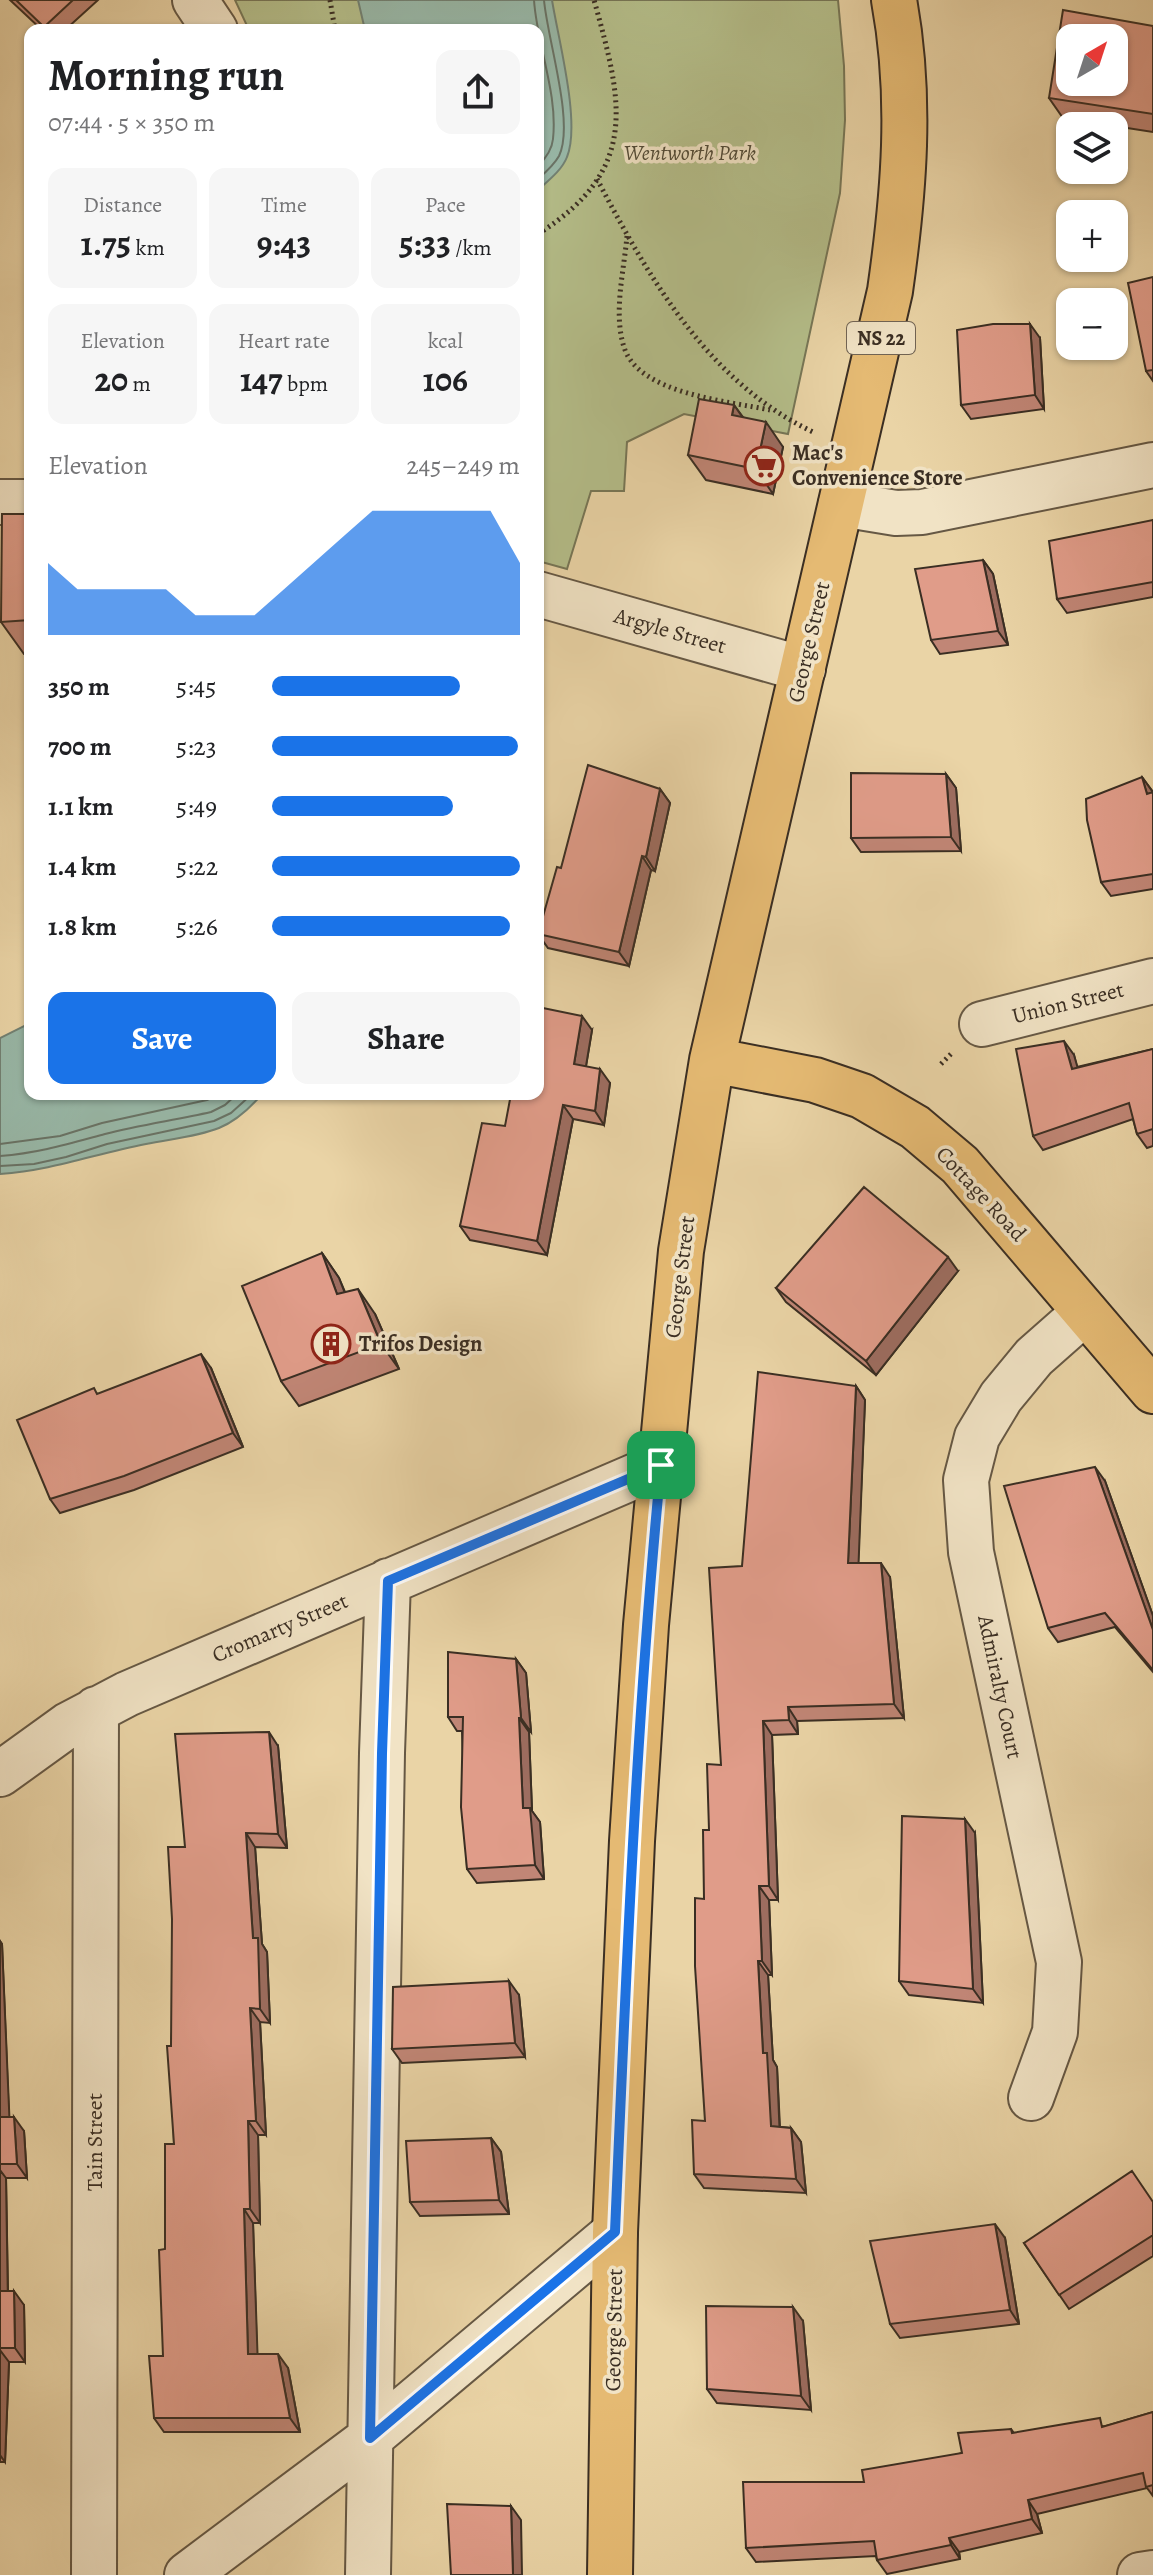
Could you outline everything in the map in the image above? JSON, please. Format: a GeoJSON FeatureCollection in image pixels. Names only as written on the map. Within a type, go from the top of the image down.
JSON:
{"type":"FeatureCollection","features":[{"type":"Feature","properties":{"kind":"main road","name":"George Street"},"geometry":{"type":"LineString","coordinates":[[610,2575],[615,2232],[632,1841],[646,1625],[681,1251],[712,1060],[890,291],[907,128],[904,71],[894,0]]}},
{"type":"Feature","properties":{"kind":"main road","name":"Cottage Road"},"geometry":{"type":"LineString","coordinates":[[712,1060],[815,1080],[862,1096],[915,1127],[960,1165],[1153,1391]]}},
{"type":"Feature","properties":{"kind":"street"},"geometry":{"type":"LineString","coordinates":[[195,0],[211,24]]}},
{"type":"Feature","properties":{"kind":"street"},"geometry":{"type":"LineString","coordinates":[[841,504],[866,510],[922,512],[1153,465]]}},
{"type":"Feature","properties":{"kind":"street"},"geometry":{"type":"LineString","coordinates":[[0,502],[24,502]]}},
{"type":"Feature","properties":{"kind":"street","name":"Argyle Street"},"geometry":{"type":"LineString","coordinates":[[544,596],[803,669]]}},
{"type":"Feature","properties":{"kind":"street","name":"Union Street"},"geometry":{"type":"LineString","coordinates":[[982,1024],[1153,981]]}},
{"type":"Feature","properties":{"kind":"street","name":"Admiralty Court"},"geometry":{"type":"LineString","coordinates":[[1031,2098],[1055,2032],[1059,1962],[971,1552],[966,1480],[977,1437],[1001,1397],[1034,1357],[1085,1312]]}},
{"type":"Feature","properties":{"kind":"street","name":"Cromarty Street"},"geometry":{"type":"LineString","coordinates":[[0,1774],[32,1748],[96,1709],[661,1465]]}},
{"type":"Feature","properties":{"kind":"street"},"geometry":{"type":"LineString","coordinates":[[368,2575],[388,1581]]}},
{"type":"Feature","properties":{"kind":"street","name":"Tain Street"},"geometry":{"type":"LineString","coordinates":[[94,2575],[96,1709]]}},
{"type":"Feature","properties":{"kind":"street"},"geometry":{"type":"LineString","coordinates":[[187,2575],[370,2438],[615,2232]]}},
{"type":"Feature","properties":{"kind":"street"},"geometry":{"type":"LineString","coordinates":[[1140,2575],[1153,2573]]}},
{"type":"Feature","properties":{"kind":"path"},"geometry":{"type":"LineString","coordinates":[[330,0],[334,24]]}},
{"type":"Feature","properties":{"kind":"path"},"geometry":{"type":"LineString","coordinates":[[544,230],[557,222],[597,179],[614,147],[616,120],[608,51],[594,0]]}},
{"type":"Feature","properties":{"kind":"path"},"geometry":{"type":"LineString","coordinates":[[597,179],[627,235],[677,314],[700,344],[773,411],[853,451]]}},
{"type":"Feature","properties":{"kind":"path"},"geometry":{"type":"LineString","coordinates":[[627,235],[620,313],[624,348],[636,368],[666,387],[773,411]]}},
{"type":"Feature","properties":{"kind":"green space","name":"Wentworth Park"},"geometry":{"type":"Polygon","coordinates":[[[235,0],[838,0],[845,120],[840,193],[788,434],[684,414],[627,442],[624,491],[591,491],[567,569],[544,563],[544,24],[246,24],[235,0]]]}},
{"type":"Feature","properties":{"kind":"water"},"geometry":{"type":"Polygon","coordinates":[[[358,0],[552,0],[567,80],[571,123],[571,142],[559,171],[544,185],[544,24],[364,24],[358,0]]]}},
{"type":"Feature","properties":{"kind":"water"},"geometry":{"type":"Polygon","coordinates":[[[24,1026],[24,1100],[256,1100],[237,1118],[210,1131],[56,1165],[0,1174],[0,1038],[24,1026]]]}},
{"type":"Feature","properties":{"kind":"building"},"geometry":{"type":"Polygon","coordinates":[[[16,0],[73,0],[47,24],[41,24],[16,0]]]}},
{"type":"Feature","properties":{"kind":"building"},"geometry":{"type":"Polygon","coordinates":[[[1063,10],[1153,26],[1153,114],[1049,98],[1056,54],[1056,96],[1128,96],[1128,24],[1061,24],[1063,10]]]}},
{"type":"Feature","properties":{"kind":"building"},"geometry":{"type":"Polygon","coordinates":[[[1153,277],[1153,370],[1146,371],[1128,283],[1153,277]]]}},
{"type":"Feature","properties":{"kind":"building"},"geometry":{"type":"Polygon","coordinates":[[[993,324],[1030,324],[1035,395],[961,405],[957,330],[993,324]]]}},
{"type":"Feature","properties":{"kind":"building"},"geometry":{"type":"Polygon","coordinates":[[[699,399],[734,405],[732,415],[766,422],[756,469],[688,455],[699,399]]]}},
{"type":"Feature","properties":{"kind":"building"},"geometry":{"type":"Polygon","coordinates":[[[2,514],[24,514],[24,620],[1,622],[2,514]]]}},
{"type":"Feature","properties":{"kind":"building"},"geometry":{"type":"Polygon","coordinates":[[[1153,520],[1153,582],[1057,599],[1049,541],[1153,520]]]}},
{"type":"Feature","properties":{"kind":"building"},"geometry":{"type":"Polygon","coordinates":[[[983,560],[998,631],[931,640],[915,569],[983,560]]]}},
{"type":"Feature","properties":{"kind":"building"},"geometry":{"type":"Polygon","coordinates":[[[588,765],[660,789],[646,857],[642,856],[619,952],[544,935],[544,913],[557,867],[561,868],[588,765]]]}},
{"type":"Feature","properties":{"kind":"building"},"geometry":{"type":"Polygon","coordinates":[[[851,773],[946,774],[951,837],[851,838],[851,773]]]}},
{"type":"Feature","properties":{"kind":"building"},"geometry":{"type":"Polygon","coordinates":[[[1142,777],[1147,794],[1153,792],[1153,874],[1101,882],[1087,820],[1086,799],[1142,777]]]}},
{"type":"Feature","properties":{"kind":"building"},"geometry":{"type":"Polygon","coordinates":[[[544,1008],[582,1016],[574,1064],[600,1069],[595,1111],[563,1105],[537,1241],[460,1226],[482,1123],[505,1126],[510,1100],[544,1100],[544,1008]]]}},
{"type":"Feature","properties":{"kind":"building"},"geometry":{"type":"Polygon","coordinates":[[[1064,1041],[1072,1069],[1153,1049],[1153,1129],[1137,1134],[1129,1103],[1033,1136],[1016,1049],[1064,1041]]]}},
{"type":"Feature","properties":{"kind":"building"},"geometry":{"type":"Polygon","coordinates":[[[864,1187],[948,1257],[866,1361],[776,1288],[864,1187]]]}},
{"type":"Feature","properties":{"kind":"building","name":"Trifos Design"},"geometry":{"type":"Polygon","coordinates":[[[322,1253],[337,1294],[358,1289],[381,1344],[281,1381],[242,1286],[322,1253]]]}},
{"type":"Feature","properties":{"kind":"building"},"geometry":{"type":"Polygon","coordinates":[[[201,1354],[233,1433],[124,1476],[50,1499],[17,1420],[94,1388],[97,1394],[201,1354]]]}},
{"type":"Feature","properties":{"kind":"building"},"geometry":{"type":"Polygon","coordinates":[[[758,1372],[856,1386],[848,1563],[881,1563],[894,1704],[788,1707],[789,1720],[763,1721],[769,1886],[759,1886],[762,1961],[758,1961],[763,2053],[767,2053],[771,2126],[791,2128],[796,2179],[694,2174],[692,2120],[705,2121],[695,1966],[695,1898],[704,1899],[703,1830],[709,1830],[707,1764],[721,1765],[709,1568],[742,1566],[758,1372]]]}},
{"type":"Feature","properties":{"kind":"building"},"geometry":{"type":"Polygon","coordinates":[[[1095,1467],[1153,1630],[1153,1670],[1105,1613],[1048,1628],[1004,1486],[1095,1467]]]}},
{"type":"Feature","properties":{"kind":"building"},"geometry":{"type":"Polygon","coordinates":[[[448,1652],[516,1659],[523,1808],[530,1808],[535,1865],[467,1869],[461,1807],[463,1717],[448,1717],[448,1652]]]}},
{"type":"Feature","properties":{"kind":"building"},"geometry":{"type":"Polygon","coordinates":[[[269,1732],[278,1834],[246,1833],[253,1938],[258,1938],[260,2009],[250,2008],[256,2121],[248,2121],[250,2209],[244,2209],[248,2354],[278,2354],[290,2418],[154,2418],[149,2356],[163,2356],[159,2250],[165,2249],[165,2144],[174,2144],[167,2046],[171,2046],[172,1919],[168,1847],[185,1847],[175,1734],[269,1732]]]}},
{"type":"Feature","properties":{"kind":"building"},"geometry":{"type":"Polygon","coordinates":[[[902,1816],[965,1819],[973,1989],[899,1981],[902,1816]]]}},
{"type":"Feature","properties":{"kind":"building"},"geometry":{"type":"Polygon","coordinates":[[[509,1981],[515,2043],[392,2049],[393,1987],[509,1981]]]}},
{"type":"Feature","properties":{"kind":"building"},"geometry":{"type":"Polygon","coordinates":[[[0,2117],[14,2117],[17,2164],[0,2164],[0,2117]]]}},
{"type":"Feature","properties":{"kind":"building"},"geometry":{"type":"Polygon","coordinates":[[[491,2138],[499,2200],[410,2202],[406,2141],[491,2138]]]}},
{"type":"Feature","properties":{"kind":"building"},"geometry":{"type":"Polygon","coordinates":[[[1132,2171],[1153,2202],[1153,2235],[1059,2295],[1024,2243],[1132,2171]]]}},
{"type":"Feature","properties":{"kind":"building"},"geometry":{"type":"Polygon","coordinates":[[[995,2224],[1010,2310],[890,2324],[870,2241],[995,2224]]]}},
{"type":"Feature","properties":{"kind":"building"},"geometry":{"type":"Polygon","coordinates":[[[0,2291],[14,2291],[15,2348],[0,2348],[0,2291]]]}},
{"type":"Feature","properties":{"kind":"building"},"geometry":{"type":"Polygon","coordinates":[[[706,2306],[793,2307],[801,2396],[707,2389],[706,2306]]]}},
{"type":"Feature","properties":{"kind":"building"},"geometry":{"type":"Polygon","coordinates":[[[1153,2412],[1153,2485],[1146,2487],[1143,2473],[1028,2500],[1032,2519],[949,2538],[951,2545],[877,2560],[874,2541],[746,2548],[743,2482],[864,2482],[862,2470],[962,2453],[958,2433],[1011,2429],[1012,2433],[1100,2418],[1102,2427],[1153,2412]]]}},
{"type":"Feature","properties":{"kind":"building"},"geometry":{"type":"Polygon","coordinates":[[[447,2504],[511,2506],[513,2575],[451,2575],[447,2504]]]}},
{"type":"Feature","properties":{"kind":"place","name":"Mac's Convenience Store"},"geometry":{"type":"Point","coordinates":[764,466]}},
{"type":"Feature","properties":{"kind":"place","name":"Trifos Design"},"geometry":{"type":"Point","coordinates":[331,1344]}},
{"type":"Feature","properties":{"kind":"route"},"geometry":{"type":"LineString","coordinates":[[661,1465],[646,1625],[632,1841],[615,2232],[370,2438],[388,1581],[661,1465]]}}]}
